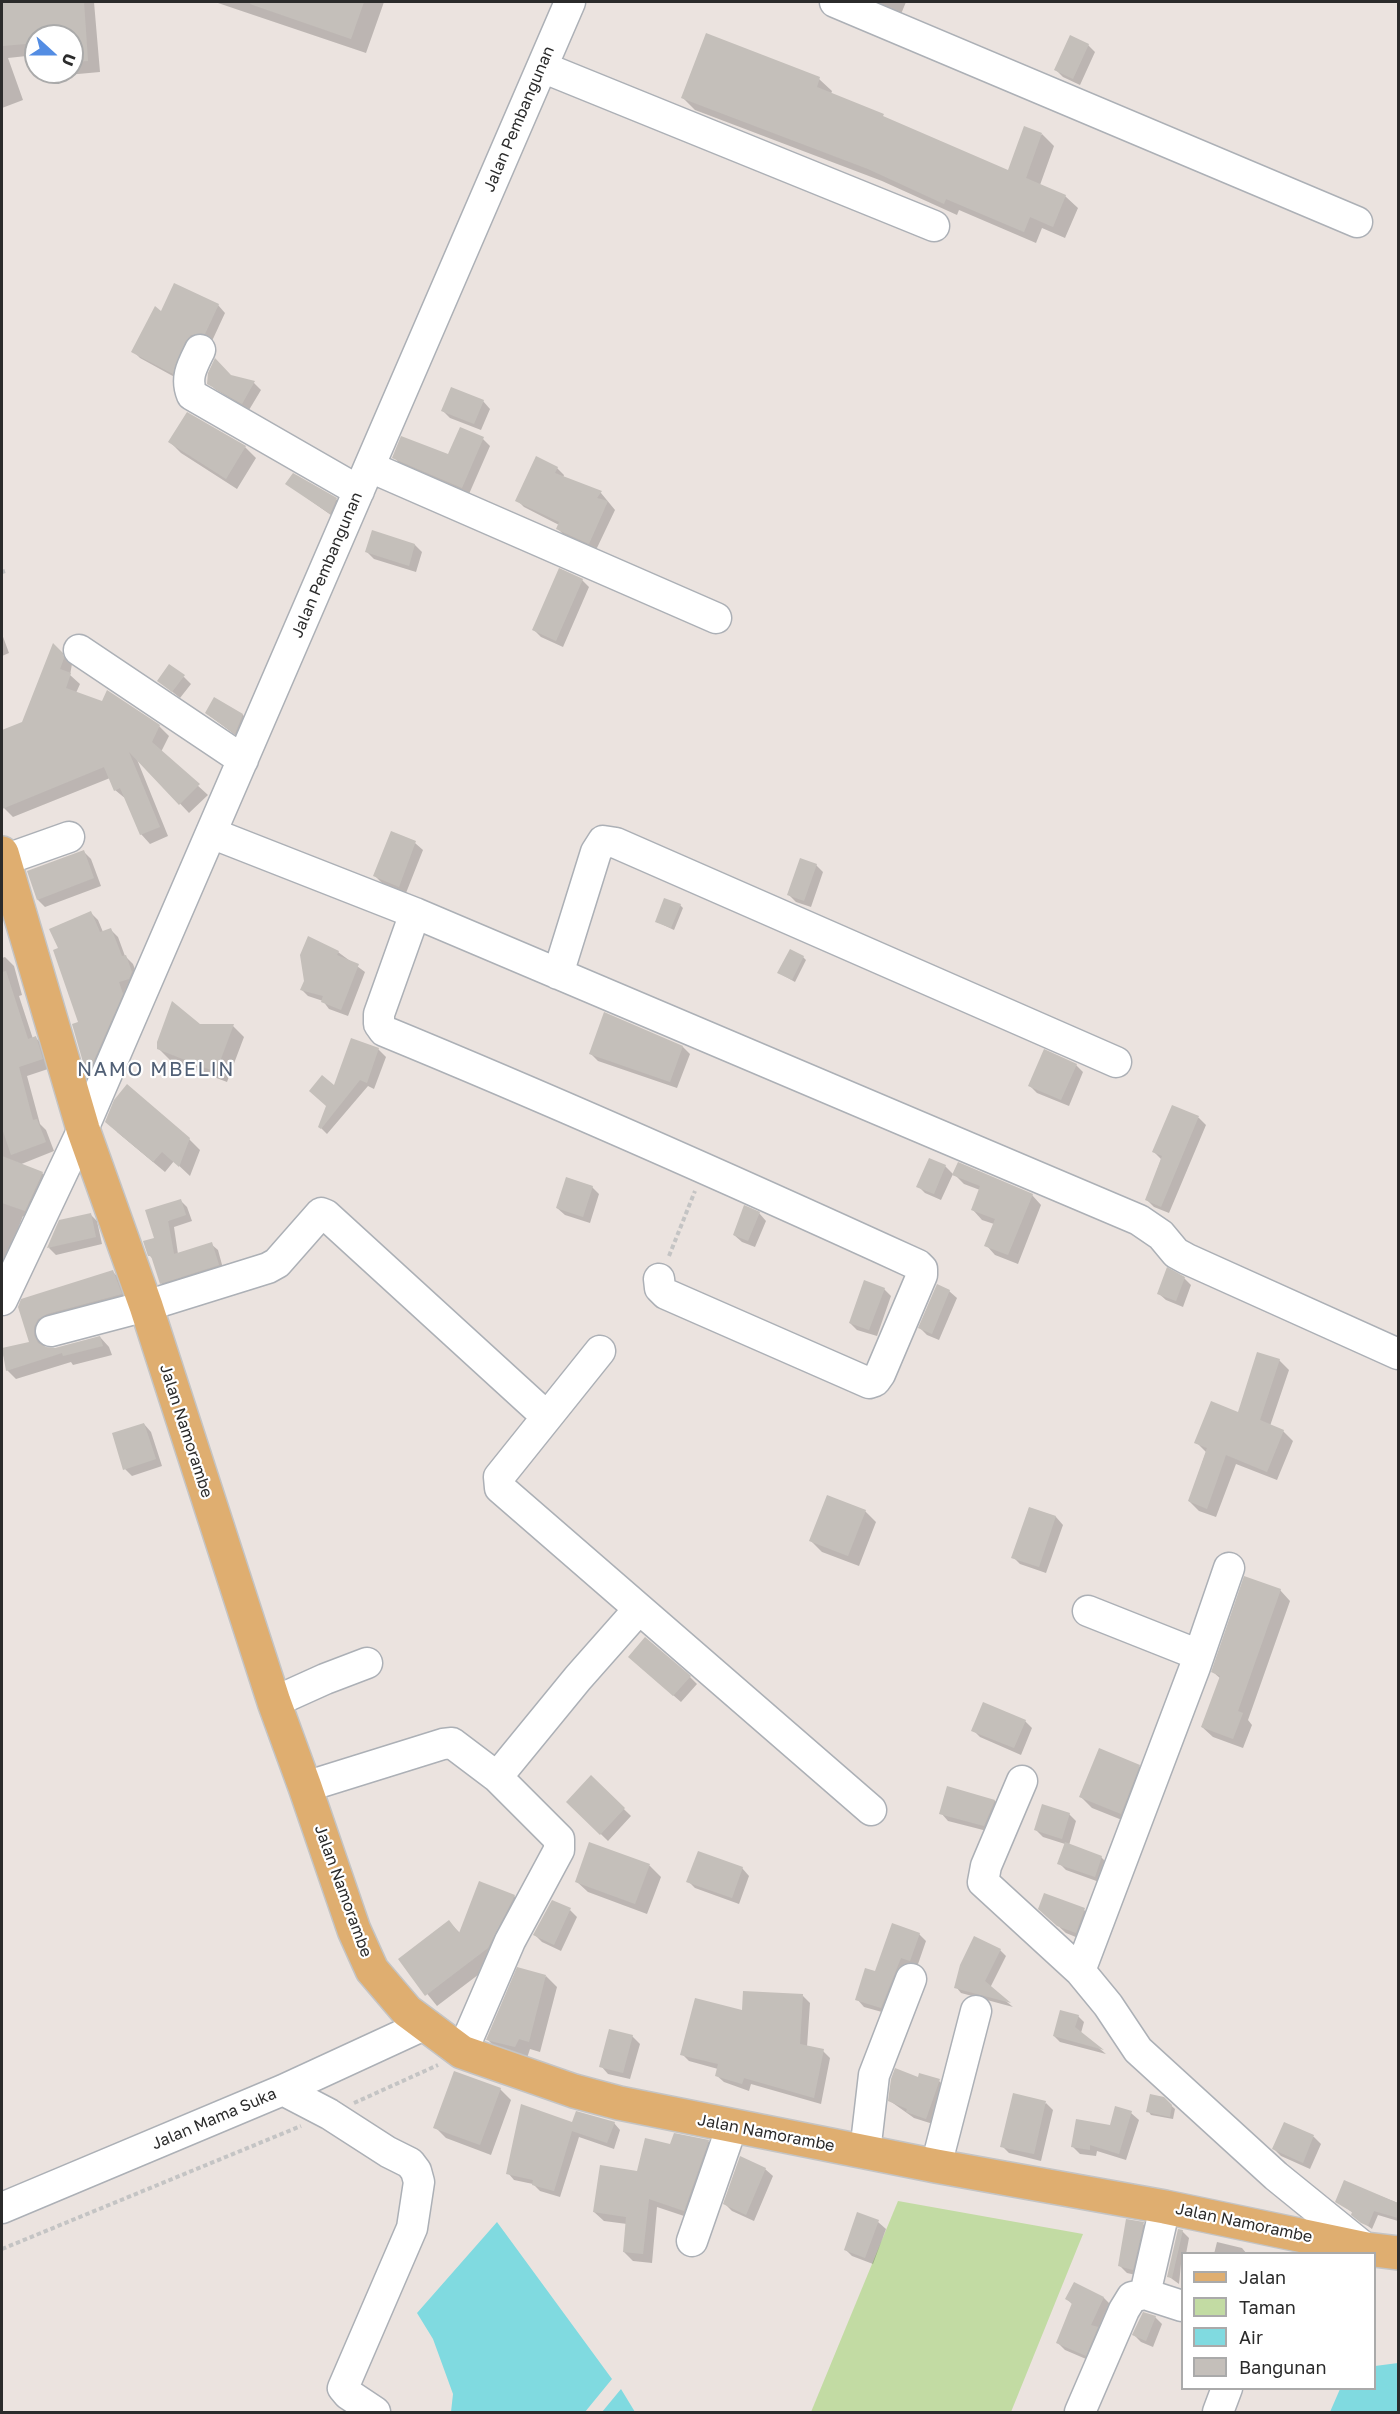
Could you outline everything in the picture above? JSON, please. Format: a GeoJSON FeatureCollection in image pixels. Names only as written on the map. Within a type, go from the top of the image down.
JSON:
{"type":"FeatureCollection","features":[{"type":"Feature","properties":{"kind":"main road","name":"Jalan Namorambe"},"geometry":{"type":"LineString","coordinates":[[3,856],[83,1129],[146,1306],[274,1702],[354,1930],[372,1970],[407,2011],[462,2052],[611,2101],[936,2166],[1166,2206],[1366,2249],[1398,2253]]}},
{"type":"Feature","properties":{"kind":"street","name":"Jalan Pembangunan"},"geometry":{"type":"LineString","coordinates":[[2,1300],[83,1129],[570,2]]}},
{"type":"Feature","properties":{"kind":"street"},"geometry":{"type":"LineString","coordinates":[[835,2],[1358,222]]}},
{"type":"Feature","properties":{"kind":"street"},"geometry":{"type":"LineString","coordinates":[[542,67],[934,226]]}},
{"type":"Feature","properties":{"kind":"street"},"geometry":{"type":"LineString","coordinates":[[200,350],[189,373],[188,386],[192,395],[364,479],[716,618]]}},
{"type":"Feature","properties":{"kind":"street"},"geometry":{"type":"LineString","coordinates":[[79,651],[243,760]]}},
{"type":"Feature","properties":{"kind":"street"},"geometry":{"type":"LineString","coordinates":[[211,833],[415,913],[1140,1220],[1161,1235],[1176,1253],[1187,1259],[1398,1354]]}},
{"type":"Feature","properties":{"kind":"street"},"geometry":{"type":"LineString","coordinates":[[3,856],[69,837]]}},
{"type":"Feature","properties":{"kind":"street"},"geometry":{"type":"LineString","coordinates":[[558,974],[596,852],[603,841],[616,843],[1116,1062]]}},
{"type":"Feature","properties":{"kind":"street"},"geometry":{"type":"LineString","coordinates":[[415,913],[379,1014],[379,1024],[384,1031],[546,1097],[705,1167],[918,1265],[922,1269],[922,1275],[880,1374],[875,1381],[869,1383],[666,1294],[660,1288],[659,1280]]}},
{"type":"Feature","properties":{"kind":"street"},"geometry":{"type":"LineString","coordinates":[[51,1331],[146,1306],[268,1268],[277,1263],[321,1213],[326,1215],[546,1416]]}},
{"type":"Feature","properties":{"kind":"street"},"geometry":{"type":"LineString","coordinates":[[600,1351],[499,1477],[500,1488],[871,1810]]}},
{"type":"Feature","properties":{"kind":"street"},"geometry":{"type":"LineString","coordinates":[[1080,1971],[1229,1568]]}},
{"type":"Feature","properties":{"kind":"street"},"geometry":{"type":"LineString","coordinates":[[497,1778],[639,1609]]}},
{"type":"Feature","properties":{"kind":"street"},"geometry":{"type":"LineString","coordinates":[[1088,1611],[1199,1654]]}},
{"type":"Feature","properties":{"kind":"street"},"geometry":{"type":"LineString","coordinates":[[274,1702],[367,1663]]}},
{"type":"Feature","properties":{"kind":"street"},"geometry":{"type":"LineString","coordinates":[[305,1786],[452,1743],[497,1778],[560,1839],[560,1845],[510,1941],[462,2052]]}},
{"type":"Feature","properties":{"kind":"street"},"geometry":{"type":"LineString","coordinates":[[1022,1781],[986,1866],[983,1882],[1080,1971],[1108,2005],[1138,2050],[1276,2176],[1366,2249]]}},
{"type":"Feature","properties":{"kind":"street"},"geometry":{"type":"LineString","coordinates":[[865,2152],[874,2075],[911,1979]]}},
{"type":"Feature","properties":{"kind":"street"},"geometry":{"type":"LineString","coordinates":[[936,2166],[976,2011]]}},
{"type":"Feature","properties":{"kind":"street","name":"Jalan Mama Suka"},"geometry":{"type":"LineString","coordinates":[[2,2208],[283,2090],[424,2025]]}},
{"type":"Feature","properties":{"kind":"street"},"geometry":{"type":"LineString","coordinates":[[283,2090],[329,2114],[388,2152],[410,2163],[416,2170],[419,2182],[411,2229],[343,2388],[375,2412]]}},
{"type":"Feature","properties":{"kind":"street"},"geometry":{"type":"LineString","coordinates":[[692,2241],[732,2126]]}},
{"type":"Feature","properties":{"kind":"street"},"geometry":{"type":"LineString","coordinates":[[1145,2294],[1166,2206]]}},
{"type":"Feature","properties":{"kind":"street"},"geometry":{"type":"LineString","coordinates":[[1080,2412],[1124,2310],[1132,2297],[1145,2294],[1181,2306]]}},
{"type":"Feature","properties":{"kind":"street"},"geometry":{"type":"LineString","coordinates":[[1218,2412],[1226,2390]]}},
{"type":"Feature","properties":{"kind":"path"},"geometry":{"type":"LineString","coordinates":[[659,1280],[705,1167]]}},
{"type":"Feature","properties":{"kind":"path"},"geometry":{"type":"LineString","coordinates":[[2,2249],[329,2114],[462,2052]]}},
{"type":"Feature","properties":{"kind":"green space"},"geometry":{"type":"Polygon","coordinates":[[[898,2201],[1083,2234],[1011,2412],[811,2412],[898,2201]]]}},
{"type":"Feature","properties":{"kind":"water"},"geometry":{"type":"Polygon","coordinates":[[[497,2222],[612,2379],[585,2412],[451,2412],[453,2394],[433,2339],[417,2313],[497,2222]]]}},
{"type":"Feature","properties":{"kind":"water"},"geometry":{"type":"Polygon","coordinates":[[[1398,2363],[1398,2412],[1330,2412],[1340,2390],[1376,2390],[1376,2366],[1398,2363]]]}},
{"type":"Feature","properties":{"kind":"water"},"geometry":{"type":"Polygon","coordinates":[[[621,2389],[635,2412],[602,2412],[621,2389]]]}},
{"type":"Feature","properties":{"kind":"building"},"geometry":{"type":"Polygon","coordinates":[[[2,2],[84,2],[88,61],[84,61],[84,24],[24,24],[24,44],[2,46],[2,2]]]}},
{"type":"Feature","properties":{"kind":"building"},"geometry":{"type":"Polygon","coordinates":[[[251,2],[364,2],[351,39],[250,4],[251,2]]]}},
{"type":"Feature","properties":{"kind":"building"},"geometry":{"type":"Polygon","coordinates":[[[706,33],[820,77],[817,87],[884,114],[883,116],[1008,170],[1024,126],[1042,133],[1026,178],[1066,195],[1053,227],[1030,217],[1024,232],[946,199],[944,204],[868,169],[681,98],[706,33]]]}},
{"type":"Feature","properties":{"kind":"building"},"geometry":{"type":"Polygon","coordinates":[[[1070,35],[1089,44],[1073,79],[1054,70],[1070,35]]]}},
{"type":"Feature","properties":{"kind":"building"},"geometry":{"type":"Polygon","coordinates":[[[174,283],[219,304],[205,334],[191,335],[185,342],[173,374],[131,352],[155,306],[161,311],[174,283]]]}},
{"type":"Feature","properties":{"kind":"building"},"geometry":{"type":"Polygon","coordinates":[[[215,358],[231,375],[255,381],[242,404],[207,384],[208,373],[215,358]]]}},
{"type":"Feature","properties":{"kind":"building"},"geometry":{"type":"Polygon","coordinates":[[[451,387],[484,400],[474,424],[441,411],[451,387]]]}},
{"type":"Feature","properties":{"kind":"building"},"geometry":{"type":"Polygon","coordinates":[[[187,412],[246,446],[226,479],[168,442],[187,412]]]}},
{"type":"Feature","properties":{"kind":"building"},"geometry":{"type":"Polygon","coordinates":[[[460,427],[484,437],[462,488],[392,458],[401,436],[448,454],[460,427]]]}},
{"type":"Feature","properties":{"kind":"building"},"geometry":{"type":"Polygon","coordinates":[[[536,456],[558,467],[555,473],[602,491],[597,498],[608,501],[589,544],[556,529],[559,522],[515,501],[536,456]]]}},
{"type":"Feature","properties":{"kind":"building"},"geometry":{"type":"Polygon","coordinates":[[[293,473],[337,498],[330,514],[285,484],[293,473]]]}},
{"type":"Feature","properties":{"kind":"building"},"geometry":{"type":"Polygon","coordinates":[[[372,530],[415,544],[409,566],[365,552],[372,530]]]}},
{"type":"Feature","properties":{"kind":"building"},"geometry":{"type":"Polygon","coordinates":[[[559,568],[583,579],[556,641],[532,630],[559,568]]]}},
{"type":"Feature","properties":{"kind":"building"},"geometry":{"type":"Polygon","coordinates":[[[53,643],[63,653],[64,658],[60,669],[71,673],[66,688],[102,701],[107,690],[160,725],[152,742],[200,784],[179,805],[129,752],[160,827],[140,835],[120,788],[114,791],[104,767],[2,809],[2,730],[22,722],[53,643]]]}},
{"type":"Feature","properties":{"kind":"building"},"geometry":{"type":"Polygon","coordinates":[[[169,664],[185,675],[172,692],[157,681],[169,664]]]}},
{"type":"Feature","properties":{"kind":"building"},"geometry":{"type":"Polygon","coordinates":[[[214,697],[243,714],[235,734],[205,713],[214,697]]]}},
{"type":"Feature","properties":{"kind":"building"},"geometry":{"type":"Polygon","coordinates":[[[391,831],[416,841],[399,887],[373,876],[391,831]]]}},
{"type":"Feature","properties":{"kind":"building"},"geometry":{"type":"Polygon","coordinates":[[[84,850],[94,878],[37,900],[27,871],[84,850]]]}},
{"type":"Feature","properties":{"kind":"building"},"geometry":{"type":"Polygon","coordinates":[[[800,858],[817,864],[804,901],[787,895],[800,858]]]}},
{"type":"Feature","properties":{"kind":"building"},"geometry":{"type":"Polygon","coordinates":[[[664,898],[681,904],[671,928],[655,922],[664,898]]]}},
{"type":"Feature","properties":{"kind":"building"},"geometry":{"type":"Polygon","coordinates":[[[91,911],[100,932],[111,928],[122,956],[126,955],[132,972],[129,979],[119,982],[123,994],[87,1076],[72,1024],[78,1022],[53,950],[58,948],[49,929],[91,911]]]}},
{"type":"Feature","properties":{"kind":"building"},"geometry":{"type":"Polygon","coordinates":[[[308,936],[339,951],[337,955],[359,964],[341,1010],[321,1002],[323,996],[300,990],[304,981],[300,955],[308,936]]]}},
{"type":"Feature","properties":{"kind":"building"},"geometry":{"type":"Polygon","coordinates":[[[790,949],[804,956],[792,980],[777,973],[790,949]]]}},
{"type":"Feature","properties":{"kind":"building"},"geometry":{"type":"Polygon","coordinates":[[[6,971],[28,1039],[36,1036],[43,1059],[19,1067],[33,1120],[37,1119],[46,1142],[11,1155],[2,1128],[2,972],[6,971]]]}},
{"type":"Feature","properties":{"kind":"building"},"geometry":{"type":"Polygon","coordinates":[[[172,1001],[200,1024],[234,1024],[216,1072],[157,1049],[157,1042],[172,1001]]]}},
{"type":"Feature","properties":{"kind":"building"},"geometry":{"type":"Polygon","coordinates":[[[604,1012],[683,1046],[670,1082],[589,1054],[604,1012]]]}},
{"type":"Feature","properties":{"kind":"building"},"geometry":{"type":"Polygon","coordinates":[[[351,1038],[379,1048],[367,1083],[360,1080],[321,1129],[318,1127],[326,1106],[309,1091],[322,1075],[334,1085],[351,1038]]]}},
{"type":"Feature","properties":{"kind":"building"},"geometry":{"type":"Polygon","coordinates":[[[1044,1049],[1077,1064],[1061,1100],[1028,1086],[1044,1049]]]}},
{"type":"Feature","properties":{"kind":"building"},"geometry":{"type":"Polygon","coordinates":[[[127,1084],[190,1138],[179,1167],[162,1152],[153,1162],[105,1122],[114,1100],[127,1084]]]}},
{"type":"Feature","properties":{"kind":"building"},"geometry":{"type":"Polygon","coordinates":[[[1172,1105],[1199,1116],[1161,1207],[1145,1200],[1162,1156],[1152,1152],[1172,1105]]]}},
{"type":"Feature","properties":{"kind":"building"},"geometry":{"type":"Polygon","coordinates":[[[2,1156],[43,1172],[25,1211],[2,1203],[2,1156]]]}},
{"type":"Feature","properties":{"kind":"building"},"geometry":{"type":"Polygon","coordinates":[[[929,1158],[946,1165],[934,1194],[916,1187],[929,1158]]]}},
{"type":"Feature","properties":{"kind":"building"},"geometry":{"type":"Polygon","coordinates":[[[958,1162],[1033,1194],[1008,1255],[984,1246],[995,1219],[971,1210],[980,1186],[952,1175],[958,1162]]]}},
{"type":"Feature","properties":{"kind":"building"},"geometry":{"type":"Polygon","coordinates":[[[566,1177],[593,1186],[583,1217],[556,1208],[566,1177]]]}},
{"type":"Feature","properties":{"kind":"building"},"geometry":{"type":"Polygon","coordinates":[[[181,1199],[186,1215],[168,1221],[174,1254],[212,1242],[219,1265],[160,1284],[151,1256],[148,1256],[143,1241],[154,1238],[145,1210],[181,1199]]]}},
{"type":"Feature","properties":{"kind":"building"},"geometry":{"type":"Polygon","coordinates":[[[744,1205],[760,1212],[748,1241],[733,1235],[744,1205]]]}},
{"type":"Feature","properties":{"kind":"building"},"geometry":{"type":"Polygon","coordinates":[[[91,1213],[96,1237],[47,1248],[59,1220],[91,1213]]]}},
{"type":"Feature","properties":{"kind":"building"},"geometry":{"type":"Polygon","coordinates":[[[1167,1267],[1185,1277],[1176,1301],[1157,1294],[1167,1267]]]}},
{"type":"Feature","properties":{"kind":"building"},"geometry":{"type":"Polygon","coordinates":[[[113,1270],[122,1294],[47,1314],[38,1319],[34,1327],[34,1335],[38,1343],[46,1347],[55,1348],[100,1336],[103,1346],[63,1356],[62,1353],[6,1371],[2,1348],[29,1342],[18,1307],[21,1299],[113,1270]]]}},
{"type":"Feature","properties":{"kind":"building"},"geometry":{"type":"Polygon","coordinates":[[[864,1280],[885,1288],[869,1330],[849,1323],[864,1280]]]}},
{"type":"Feature","properties":{"kind":"building"},"geometry":{"type":"Polygon","coordinates":[[[937,1284],[950,1290],[932,1334],[918,1328],[937,1284]]]}},
{"type":"Feature","properties":{"kind":"building"},"geometry":{"type":"Polygon","coordinates":[[[1257,1352],[1280,1359],[1260,1420],[1284,1430],[1267,1472],[1226,1455],[1207,1509],[1188,1501],[1207,1448],[1194,1443],[1211,1401],[1238,1412],[1257,1352]]]}},
{"type":"Feature","properties":{"kind":"building"},"geometry":{"type":"Polygon","coordinates":[[[144,1423],[156,1459],[123,1470],[112,1433],[144,1423]]]}},
{"type":"Feature","properties":{"kind":"building"},"geometry":{"type":"Polygon","coordinates":[[[827,1495],[866,1510],[848,1556],[809,1541],[827,1495]]]}},
{"type":"Feature","properties":{"kind":"building"},"geometry":{"type":"Polygon","coordinates":[[[1029,1507],[1056,1516],[1039,1567],[1011,1558],[1029,1507]]]}},
{"type":"Feature","properties":{"kind":"building"},"geometry":{"type":"Polygon","coordinates":[[[1244,1576],[1281,1589],[1238,1711],[1243,1713],[1233,1739],[1201,1727],[1220,1676],[1211,1672],[1244,1576]]]}},
{"type":"Feature","properties":{"kind":"building"},"geometry":{"type":"Polygon","coordinates":[[[645,1637],[691,1676],[673,1696],[628,1657],[645,1637]]]}},
{"type":"Feature","properties":{"kind":"building"},"geometry":{"type":"Polygon","coordinates":[[[983,1702],[1026,1720],[1014,1748],[971,1731],[983,1702]]]}},
{"type":"Feature","properties":{"kind":"building"},"geometry":{"type":"Polygon","coordinates":[[[1099,1748],[1140,1765],[1121,1814],[1079,1797],[1099,1748]]]}},
{"type":"Feature","properties":{"kind":"building"},"geometry":{"type":"Polygon","coordinates":[[[591,1775],[625,1808],[600,1835],[566,1802],[591,1775]]]}},
{"type":"Feature","properties":{"kind":"building"},"geometry":{"type":"Polygon","coordinates":[[[947,1786],[995,1800],[984,1826],[939,1814],[947,1786]]]}},
{"type":"Feature","properties":{"kind":"building"},"geometry":{"type":"Polygon","coordinates":[[[1042,1804],[1070,1813],[1062,1839],[1034,1830],[1042,1804]]]}},
{"type":"Feature","properties":{"kind":"building"},"geometry":{"type":"Polygon","coordinates":[[[589,1842],[650,1864],[635,1904],[575,1882],[589,1842]]]}},
{"type":"Feature","properties":{"kind":"building"},"geometry":{"type":"Polygon","coordinates":[[[1065,1842],[1102,1856],[1095,1877],[1057,1864],[1065,1842]]]}},
{"type":"Feature","properties":{"kind":"building"},"geometry":{"type":"Polygon","coordinates":[[[698,1851],[743,1867],[732,1898],[686,1882],[698,1851]]]}},
{"type":"Feature","properties":{"kind":"building"},"geometry":{"type":"Polygon","coordinates":[[[479,1881],[515,1895],[488,1948],[425,1996],[398,1959],[449,1920],[459,1933],[479,1881]]]}},
{"type":"Feature","properties":{"kind":"building"},"geometry":{"type":"Polygon","coordinates":[[[1044,1893],[1085,1908],[1076,1933],[1057,1926],[1038,1909],[1044,1893]]]}},
{"type":"Feature","properties":{"kind":"building"},"geometry":{"type":"Polygon","coordinates":[[[552,1900],[571,1908],[554,1945],[533,1935],[552,1900]]]}},
{"type":"Feature","properties":{"kind":"building"},"geometry":{"type":"Polygon","coordinates":[[[892,1923],[920,1933],[910,1961],[901,1958],[881,2008],[855,2000],[865,1968],[875,1971],[892,1923]]]}},
{"type":"Feature","properties":{"kind":"building"},"geometry":{"type":"Polygon","coordinates":[[[974,1936],[1001,1949],[985,1981],[1011,2003],[954,1988],[960,1965],[974,1936]]]}},
{"type":"Feature","properties":{"kind":"building"},"geometry":{"type":"Polygon","coordinates":[[[517,1967],[546,1975],[529,2042],[519,2039],[515,2047],[486,2040],[517,1967]]]}},
{"type":"Feature","properties":{"kind":"building"},"geometry":{"type":"Polygon","coordinates":[[[743,1991],[803,1994],[800,2044],[824,2049],[814,2098],[744,2078],[742,2084],[715,2076],[718,2064],[680,2055],[695,1998],[742,2010],[743,1991]]]}},
{"type":"Feature","properties":{"kind":"building"},"geometry":{"type":"Polygon","coordinates":[[[1060,2010],[1079,2015],[1075,2027],[1104,2050],[1053,2036],[1060,2010]]]}},
{"type":"Feature","properties":{"kind":"building"},"geometry":{"type":"Polygon","coordinates":[[[609,2029],[633,2035],[623,2073],[599,2067],[609,2029]]]}},
{"type":"Feature","properties":{"kind":"building"},"geometry":{"type":"Polygon","coordinates":[[[895,2068],[918,2077],[919,2073],[940,2079],[926,2119],[906,2112],[907,2109],[888,2101],[895,2068]]]}},
{"type":"Feature","properties":{"kind":"building"},"geometry":{"type":"Polygon","coordinates":[[[454,2071],[501,2088],[480,2145],[433,2128],[454,2071]]]}},
{"type":"Feature","properties":{"kind":"building"},"geometry":{"type":"Polygon","coordinates":[[[1013,2093],[1046,2101],[1034,2154],[1000,2147],[1013,2093]]]}},
{"type":"Feature","properties":{"kind":"building"},"geometry":{"type":"Polygon","coordinates":[[[1150,2094],[1164,2097],[1172,2105],[1170,2117],[1146,2112],[1150,2094]]]}},
{"type":"Feature","properties":{"kind":"building"},"geometry":{"type":"Polygon","coordinates":[[[521,2104],[572,2122],[576,2111],[615,2122],[607,2143],[572,2131],[554,2191],[532,2185],[533,2180],[506,2174],[521,2104]]]}},
{"type":"Feature","properties":{"kind":"building"},"geometry":{"type":"Polygon","coordinates":[[[1115,2106],[1132,2111],[1119,2154],[1090,2145],[1090,2150],[1071,2147],[1076,2119],[1110,2125],[1115,2106]]]}},
{"type":"Feature","properties":{"kind":"building"},"geometry":{"type":"Polygon","coordinates":[[[1284,2122],[1314,2135],[1303,2163],[1272,2149],[1284,2122]]]}},
{"type":"Feature","properties":{"kind":"building"},"geometry":{"type":"Polygon","coordinates":[[[674,2133],[709,2140],[684,2211],[649,2199],[643,2254],[623,2252],[626,2217],[593,2212],[600,2165],[637,2171],[645,2138],[670,2144],[674,2133]]]}},
{"type":"Feature","properties":{"kind":"building"},"geometry":{"type":"Polygon","coordinates":[[[740,2156],[766,2168],[746,2215],[723,2204],[740,2156]]]}},
{"type":"Feature","properties":{"kind":"building"},"geometry":{"type":"Polygon","coordinates":[[[1344,2180],[1398,2203],[1398,2218],[1374,2211],[1368,2226],[1361,2223],[1351,2215],[1352,2212],[1335,2202],[1344,2180]]]}},
{"type":"Feature","properties":{"kind":"building"},"geometry":{"type":"Polygon","coordinates":[[[857,2212],[879,2220],[865,2258],[844,2250],[857,2212]]]}},
{"type":"Feature","properties":{"kind":"building"},"geometry":{"type":"Polygon","coordinates":[[[1126,2219],[1144,2222],[1133,2270],[1118,2266],[1126,2219]]]}},
{"type":"Feature","properties":{"kind":"building"},"geometry":{"type":"Polygon","coordinates":[[[1178,2229],[1183,2230],[1172,2278],[1167,2277],[1178,2229]]]}},
{"type":"Feature","properties":{"kind":"building"},"geometry":{"type":"Polygon","coordinates":[[[1074,2282],[1104,2297],[1091,2325],[1098,2327],[1086,2356],[1056,2343],[1072,2303],[1065,2299],[1074,2282]]]}},
{"type":"Feature","properties":{"kind":"building"},"geometry":{"type":"Polygon","coordinates":[[[1143,2312],[1156,2316],[1146,2341],[1132,2335],[1143,2312]]]}},
{"type":"Feature","properties":{"kind":"district","name":"NAMO MBELIN"},"geometry":{"type":"Point","coordinates":[156,1070]}}]}
